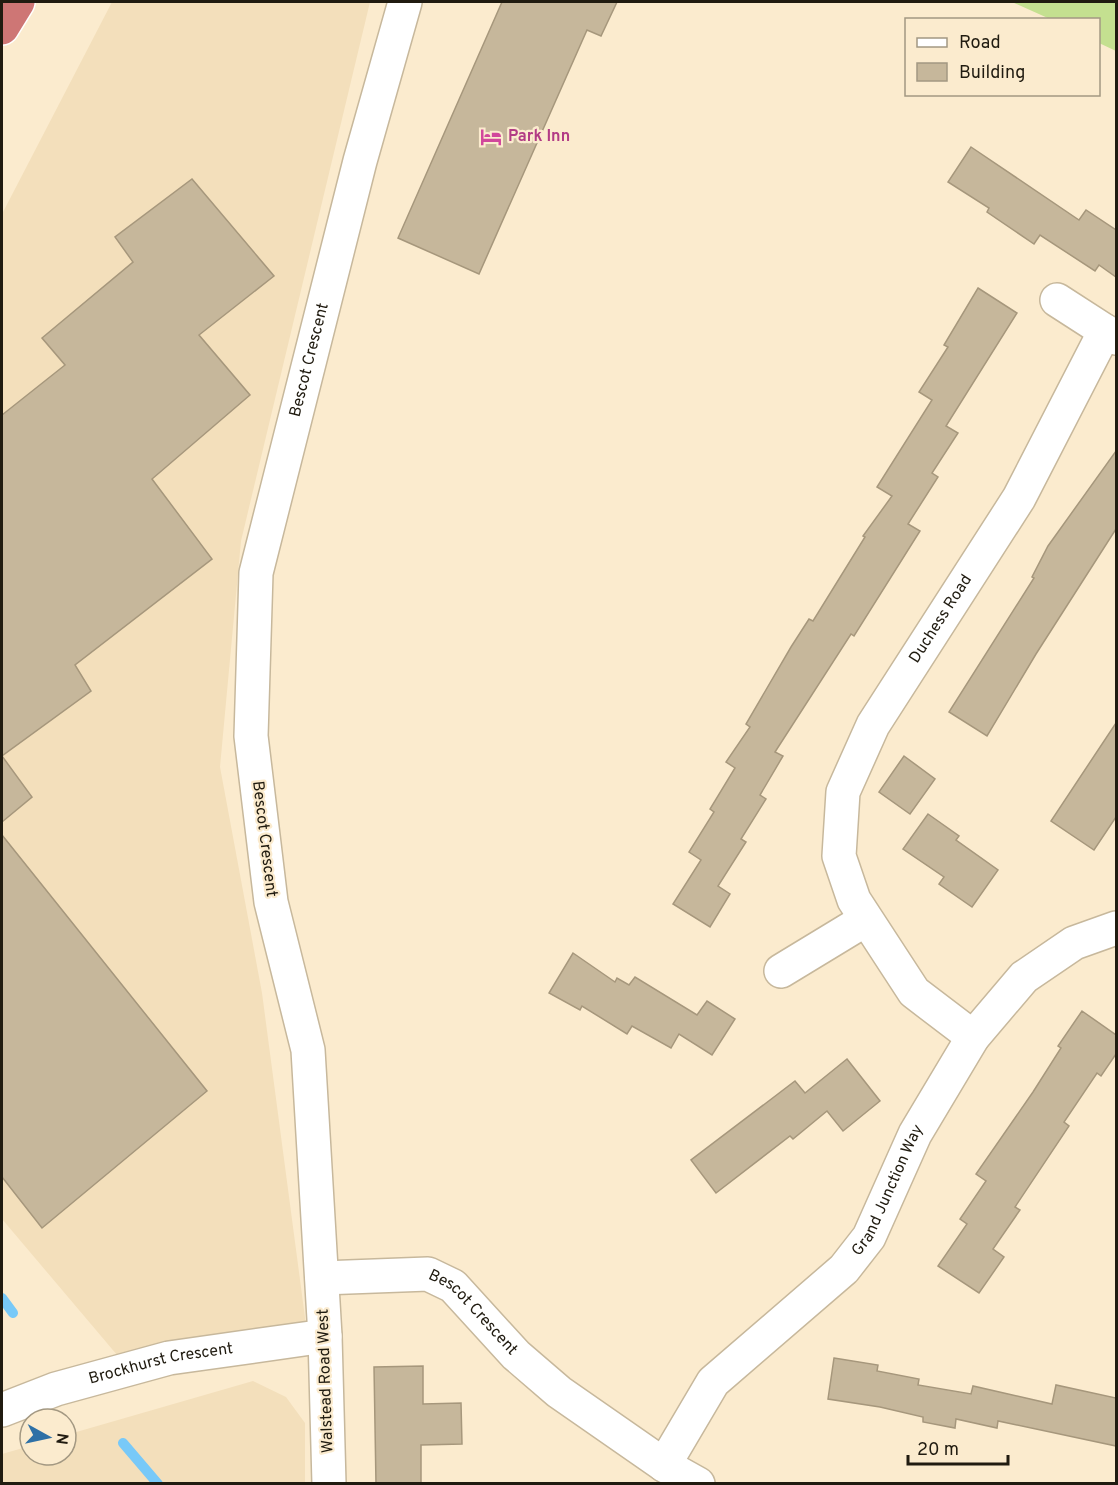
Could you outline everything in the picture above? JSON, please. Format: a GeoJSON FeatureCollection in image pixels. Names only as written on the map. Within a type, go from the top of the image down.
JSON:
{"type":"FeatureCollection","features":[{"type":"Feature","properties":{"kind":"highway"},"geometry":{"type":"LineString","coordinates":[[2,28],[18,2]]}},
{"type":"Feature","properties":{"kind":"street","name":"Bescot Crescent"},"geometry":{"type":"LineString","coordinates":[[405,2],[360,161],[256,573],[251,736],[271,902],[308,1050],[322,1278],[428,1274],[453,1286],[516,1355],[559,1392],[664,1465],[698,1484]]}},
{"type":"Feature","properties":{"kind":"street"},"geometry":{"type":"LineString","coordinates":[[1057,300],[1111,335]]}},
{"type":"Feature","properties":{"kind":"street","name":"Duchess Road"},"geometry":{"type":"LineString","coordinates":[[973,1037],[914,992],[854,900],[839,856],[843,792],[873,724],[1019,498],[1111,335]]}},
{"type":"Feature","properties":{"kind":"street"},"geometry":{"type":"LineString","coordinates":[[781,970],[865,920]]}},
{"type":"Feature","properties":{"kind":"street","name":"Grand Junction Way"},"geometry":{"type":"LineString","coordinates":[[664,1465],[713,1382],[844,1269],[869,1237],[915,1134],[973,1037],[1024,977],[1074,943],[1116,928]]}},
{"type":"Feature","properties":{"kind":"street","name":"Walstead Road West"},"geometry":{"type":"LineString","coordinates":[[322,1278],[329,1484]]}},
{"type":"Feature","properties":{"kind":"street","name":"Brockhurst Crescent"},"geometry":{"type":"LineString","coordinates":[[2,1410],[56,1389],[169,1358],[325,1336]]}},
{"type":"Feature","properties":{"kind":"shaded area"},"geometry":{"type":"Polygon","coordinates":[[[112,2],[370,2],[241,541],[220,767],[262,993],[306,1325],[123,1362],[2,1219],[2,214],[112,2]]]}},
{"type":"Feature","properties":{"kind":"shaded area"},"geometry":{"type":"Polygon","coordinates":[[[253,1381],[286,1397],[305,1423],[305,1483],[2,1483],[2,1454],[18,1449],[18,1467],[78,1467],[78,1432],[253,1381]]]}},
{"type":"Feature","properties":{"kind":"green space"},"geometry":{"type":"Polygon","coordinates":[[[1012,2],[1116,2],[1116,51],[1100,43],[1100,18],[1048,18],[1012,2]]]}},
{"type":"Feature","properties":{"kind":"building","name":"Park Inn"},"geometry":{"type":"Polygon","coordinates":[[[502,2],[617,2],[601,36],[587,30],[479,274],[398,238],[502,2]]]}},
{"type":"Feature","properties":{"kind":"building"},"geometry":{"type":"Polygon","coordinates":[[[971,147],[1079,220],[1086,210],[1116,230],[1116,277],[1099,265],[1095,271],[1040,235],[1034,244],[987,212],[989,208],[948,182],[971,147]]]}},
{"type":"Feature","properties":{"kind":"building"},"geometry":{"type":"Polygon","coordinates":[[[192,179],[274,276],[199,335],[250,395],[152,479],[212,559],[75,665],[91,691],[2,756],[2,415],[65,365],[42,338],[133,262],[115,237],[192,179]]]}},
{"type":"Feature","properties":{"kind":"building"},"geometry":{"type":"Polygon","coordinates":[[[978,288],[1017,313],[946,426],[958,433],[932,473],[938,477],[908,524],[920,531],[854,636],[851,634],[775,752],[783,756],[760,795],[766,799],[741,839],[746,842],[718,886],[730,894],[710,927],[673,904],[701,860],[689,852],[714,812],[710,809],[735,768],[726,762],[750,727],[746,724],[791,647],[809,619],[813,621],[865,537],[863,536],[892,496],[877,487],[932,400],[919,392],[948,347],[944,345],[978,288]]]}},
{"type":"Feature","properties":{"kind":"building"},"geometry":{"type":"Polygon","coordinates":[[[1116,451],[1116,529],[987,736],[949,712],[1034,578],[1032,577],[1048,546],[1116,451]]]}},
{"type":"Feature","properties":{"kind":"building"},"geometry":{"type":"Polygon","coordinates":[[[1116,723],[1116,817],[1094,850],[1051,821],[1116,723]]]}},
{"type":"Feature","properties":{"kind":"building"},"geometry":{"type":"Polygon","coordinates":[[[2,756],[32,797],[2,822],[2,756]]]}},
{"type":"Feature","properties":{"kind":"building"},"geometry":{"type":"Polygon","coordinates":[[[904,756],[935,779],[910,814],[879,792],[904,756]]]}},
{"type":"Feature","properties":{"kind":"building"},"geometry":{"type":"Polygon","coordinates":[[[928,814],[959,836],[956,840],[998,870],[972,907],[939,884],[944,877],[903,849],[928,814]]]}},
{"type":"Feature","properties":{"kind":"building"},"geometry":{"type":"Polygon","coordinates":[[[2,835],[207,1091],[42,1228],[2,1177],[2,835]]]}},
{"type":"Feature","properties":{"kind":"building"},"geometry":{"type":"Polygon","coordinates":[[[573,953],[615,982],[617,978],[629,985],[635,977],[697,1015],[707,1001],[735,1019],[712,1055],[679,1034],[671,1048],[632,1026],[627,1034],[582,1006],[580,1010],[549,993],[573,953]]]}},
{"type":"Feature","properties":{"kind":"building"},"geometry":{"type":"Polygon","coordinates":[[[1082,1011],[1116,1035],[1116,1054],[1101,1076],[1097,1073],[1064,1122],[1069,1126],[1015,1207],[1020,1210],[993,1249],[1004,1257],[979,1293],[938,1266],[967,1224],[960,1219],[986,1181],[976,1174],[1033,1092],[1061,1048],[1058,1046],[1082,1011]]]}},
{"type":"Feature","properties":{"kind":"building"},"geometry":{"type":"Polygon","coordinates":[[[847,1059],[880,1101],[843,1131],[827,1111],[793,1139],[790,1136],[716,1193],[691,1160],[795,1081],[805,1093],[847,1059]]]}},
{"type":"Feature","properties":{"kind":"building"},"geometry":{"type":"Polygon","coordinates":[[[834,1358],[878,1365],[877,1371],[919,1379],[918,1385],[971,1394],[973,1386],[1052,1404],[1056,1385],[1116,1398],[1116,1446],[998,1421],[997,1428],[956,1419],[955,1428],[923,1422],[923,1417],[880,1407],[828,1399],[834,1358]]]}},
{"type":"Feature","properties":{"kind":"building"},"geometry":{"type":"Polygon","coordinates":[[[423,1366],[423,1404],[461,1403],[462,1444],[421,1445],[421,1484],[376,1484],[374,1367],[423,1366]]]}},
{"type":"Feature","properties":{"kind":"waterway"},"geometry":{"type":"LineString","coordinates":[[2,1298],[13,1313]]}},
{"type":"Feature","properties":{"kind":"waterway"},"geometry":{"type":"LineString","coordinates":[[123,1443],[158,1484]]}},
{"type":"Feature","properties":{"kind":"place","name":"Park Inn"},"geometry":{"type":"Point","coordinates":[491,137]}}]}
